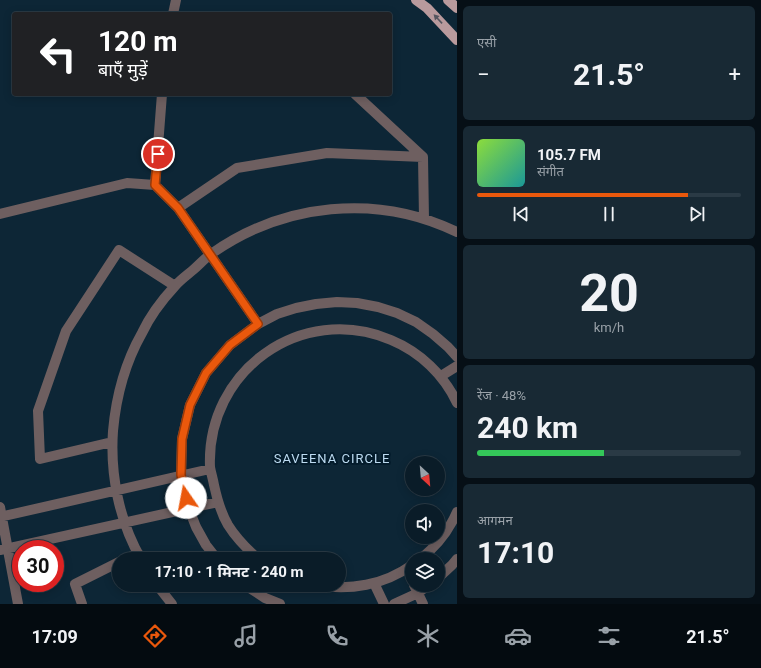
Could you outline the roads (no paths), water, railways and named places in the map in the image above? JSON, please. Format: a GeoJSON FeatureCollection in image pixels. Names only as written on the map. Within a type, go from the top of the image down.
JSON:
{"type":"FeatureCollection","features":[{"type":"Feature","properties":{"kind":"main road"},"geometry":{"type":"LineString","coordinates":[[416,0],[427,8],[457,40]]}},
{"type":"Feature","properties":{"kind":"main road"},"geometry":{"type":"LineString","coordinates":[[448,0],[457,8]]}},
{"type":"Feature","properties":{"kind":"street"},"geometry":{"type":"LineString","coordinates":[[173,12],[176,0]]}},
{"type":"Feature","properties":{"kind":"street"},"geometry":{"type":"LineString","coordinates":[[155,185],[162,96]]}},
{"type":"Feature","properties":{"kind":"street"},"geometry":{"type":"LineString","coordinates":[[357,96],[423,157],[424,219]]}},
{"type":"Feature","properties":{"kind":"street"},"geometry":{"type":"LineString","coordinates":[[178,208],[237,168],[327,153],[423,157]]}},
{"type":"Feature","properties":{"kind":"street"},"geometry":{"type":"LineString","coordinates":[[0,214],[127,183],[155,185],[178,208],[258,324]]}},
{"type":"Feature","properties":{"kind":"street"},"geometry":{"type":"LineString","coordinates":[[137,552],[125,522],[116,490],[112,442],[115,414],[120,386],[130,358],[142,332],[157,308],[175,286],[210,255],[228,242],[276,220],[312,211],[335,208],[380,209],[424,219],[457,232]]}},
{"type":"Feature","properties":{"kind":"street"},"geometry":{"type":"LineString","coordinates":[[112,442],[40,459],[38,411],[66,331],[118,250],[175,286]]}},
{"type":"Feature","properties":{"kind":"street"},"geometry":{"type":"LineString","coordinates":[[212,552],[196,528],[189,509],[181,475],[182,439],[190,405],[206,373],[230,345],[258,324],[277,314],[296,308],[330,302],[357,303],[391,311],[416,322],[433,334],[457,357]]}},
{"type":"Feature","properties":{"kind":"street"},"geometry":{"type":"LineString","coordinates":[[251,552],[242,544],[228,524],[218,502],[210,469],[211,444],[216,419],[226,396],[241,375],[259,357],[280,344],[304,334],[328,330],[354,330],[378,335],[402,344],[423,359],[440,376],[453,394],[457,403]]}},
{"type":"Feature","properties":{"kind":"street"},"geometry":{"type":"LineString","coordinates":[[440,376],[457,366]]}},
{"type":"Feature","properties":{"kind":"street"},"geometry":{"type":"LineString","coordinates":[[18,604],[4,549],[1,513],[210,469]]}},
{"type":"Feature","properties":{"kind":"street"},"geometry":{"type":"LineString","coordinates":[[4,549],[218,502]]}},
{"type":"Feature","properties":{"kind":"street"},"geometry":{"type":"LineString","coordinates":[[428,552],[441,539],[457,512]]}},
{"type":"Feature","properties":{"kind":"street"},"geometry":{"type":"LineString","coordinates":[[445,572],[457,559]]}},
{"type":"Feature","properties":{"kind":"street"},"geometry":{"type":"LineString","coordinates":[[82,604],[74,584],[112,565]]}},
{"type":"Feature","properties":{"kind":"street"},"geometry":{"type":"LineString","coordinates":[[346,587],[374,583],[393,576],[405,569]]}},
{"type":"Feature","properties":{"kind":"street"},"geometry":{"type":"LineString","coordinates":[[374,583],[384,604]]}},
{"type":"Feature","properties":{"kind":"street"},"geometry":{"type":"LineString","coordinates":[[163,592],[172,604]]}},
{"type":"Feature","properties":{"kind":"street"},"geometry":{"type":"LineString","coordinates":[[253,592],[264,601],[280,604]]}},
{"type":"Feature","properties":{"kind":"street"},"geometry":{"type":"LineString","coordinates":[[394,604],[412,592]]}},
{"type":"Feature","properties":{"kind":"street"},"geometry":{"type":"LineString","coordinates":[[418,592],[424,604]]}},
{"type":"Feature","properties":{"kind":"district","name":"SAVEENA CIRCLE"},"geometry":{"type":"Point","coordinates":[332,458]}}]}
